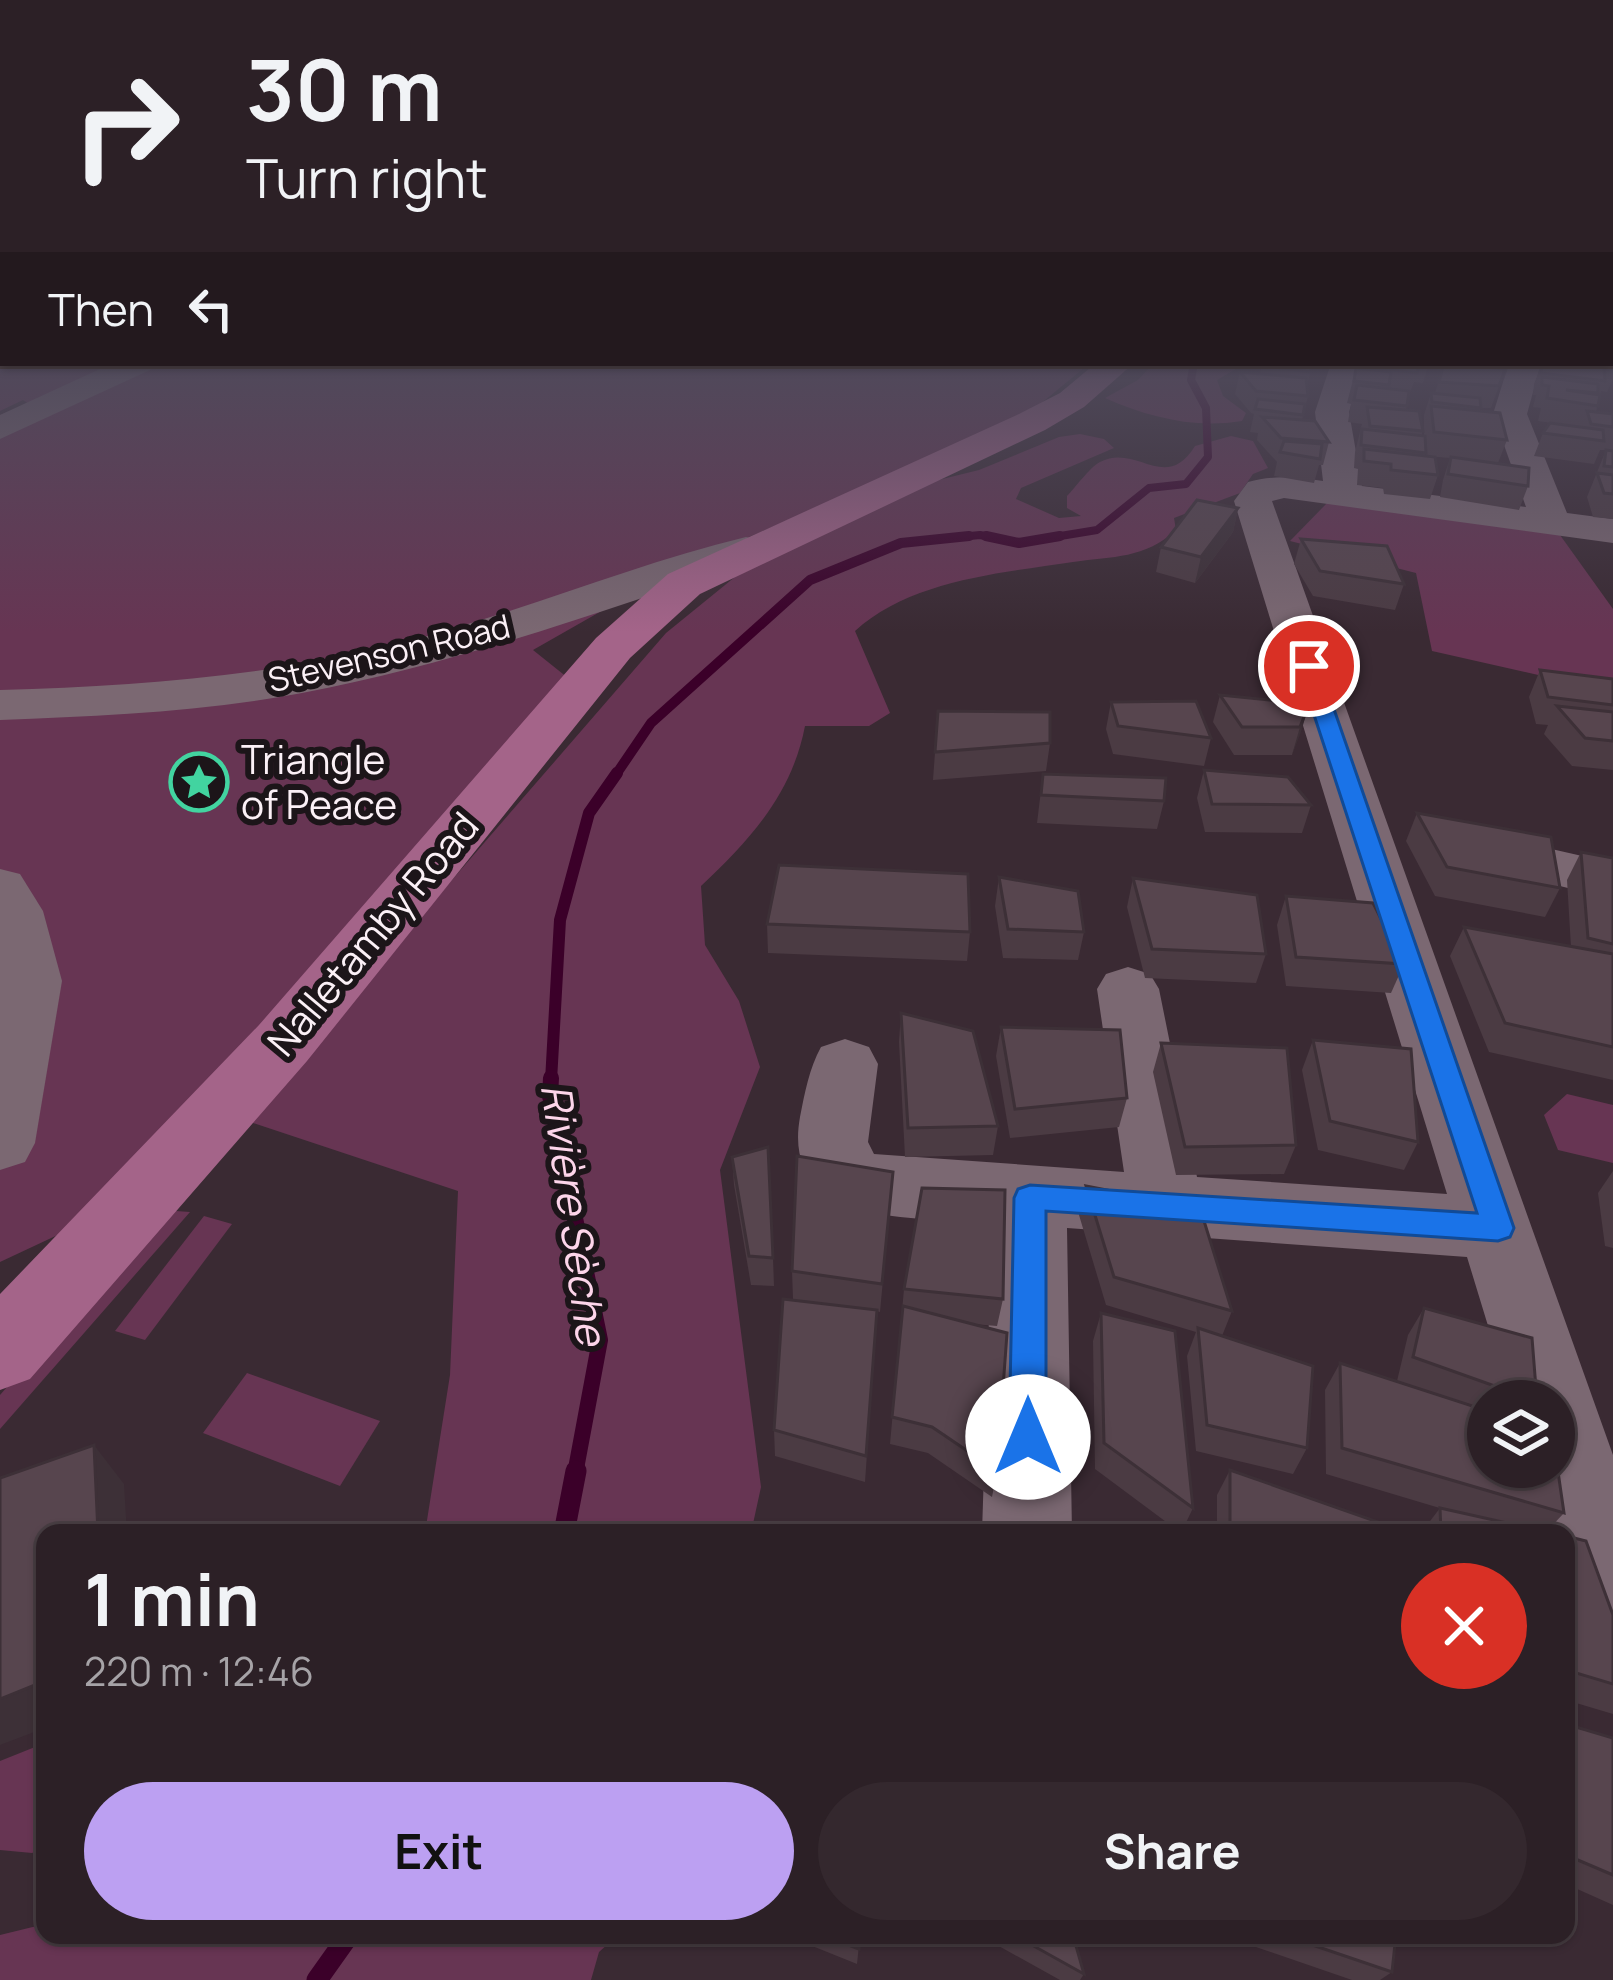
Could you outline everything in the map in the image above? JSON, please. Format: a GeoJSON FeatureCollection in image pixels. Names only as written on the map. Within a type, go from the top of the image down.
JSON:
{"type":"FeatureCollection","features":[{"type":"Feature","properties":{"kind":"main road","name":"Nalletamby Road"},"geometry":{"type":"LineString","coordinates":[[0,1352],[283,1043],[613,648],[655,605],[684,584],[766,542],[978,446]]}},
{"type":"Feature","properties":{"kind":"street"},"geometry":{"type":"LineString","coordinates":[[1336,446],[1345,495]]}},
{"type":"Feature","properties":{"kind":"street"},"geometry":{"type":"LineString","coordinates":[[1530,446],[1613,575]]}},
{"type":"Feature","properties":{"kind":"street"},"geometry":{"type":"LineString","coordinates":[[1547,1380],[1253,501],[1261,490],[1284,487],[1581,527]]}},
{"type":"Feature","properties":{"kind":"street","name":"Stevenson Road"},"geometry":{"type":"LineString","coordinates":[[0,705],[160,697],[299,680],[440,648],[766,542]]}},
{"type":"Feature","properties":{"kind":"street"},"geometry":{"type":"LineString","coordinates":[[1360,820],[1613,880]]}},
{"type":"Feature","properties":{"kind":"street"},"geometry":{"type":"LineString","coordinates":[[0,887],[13,911],[31,981],[0,1143]]}},
{"type":"Feature","properties":{"kind":"street"},"geometry":{"type":"LineString","coordinates":[[1128,989],[1166,1206]]}},
{"type":"Feature","properties":{"kind":"street"},"geometry":{"type":"LineString","coordinates":[[845,1064],[832,1147],[836,1163],[849,1174],[888,1186],[1498,1228]]}},
{"type":"Feature","properties":{"kind":"street"},"geometry":{"type":"LineString","coordinates":[[1027,1524],[1030,1198]]}},
{"type":"Feature","properties":{"kind":"street"},"geometry":{"type":"LineString","coordinates":[[1575,1470],[1613,1591]]}},
{"type":"Feature","properties":{"kind":"shaded area"},"geometry":{"type":"Polygon","coordinates":[[[0,446],[959,446],[677,568],[533,650],[568,678],[111,1210],[0,1262],[0,446]]]}},
{"type":"Feature","properties":{"kind":"shaded area"},"geometry":{"type":"Polygon","coordinates":[[[1036,446],[1112,446],[1021,488],[1016,499],[1059,518],[1081,516],[1067,508],[1067,496],[1100,462],[1113,458],[1162,467],[1184,460],[1195,446],[1256,446],[1268,468],[1253,474],[1240,493],[1174,518],[1176,530],[1140,551],[958,582],[877,614],[855,631],[890,713],[869,726],[805,726],[790,773],[766,814],[701,886],[705,945],[739,1001],[760,1067],[720,1170],[761,1487],[753,1524],[426,1524],[450,1375],[458,1191],[244,1120],[666,633],[757,559],[918,485],[979,470],[1036,446]]]}},
{"type":"Feature","properties":{"kind":"shaded area"},"geometry":{"type":"Polygon","coordinates":[[[1327,503],[1560,535],[1613,609],[1613,692],[1432,651],[1416,573],[1290,541],[1327,503]]]}},
{"type":"Feature","properties":{"kind":"shaded area"},"geometry":{"type":"Polygon","coordinates":[[[1567,1094],[1613,1105],[1613,1163],[1558,1150],[1544,1115],[1567,1094]]]}},
{"type":"Feature","properties":{"kind":"shaded area"},"geometry":{"type":"Polygon","coordinates":[[[162,1210],[190,1212],[0,1429],[0,1395],[162,1210]]]}},
{"type":"Feature","properties":{"kind":"shaded area"},"geometry":{"type":"Polygon","coordinates":[[[204,1216],[232,1224],[145,1340],[115,1331],[204,1216]]]}},
{"type":"Feature","properties":{"kind":"shaded area"},"geometry":{"type":"Polygon","coordinates":[[[247,1373],[380,1421],[340,1486],[203,1433],[247,1373]]]}},
{"type":"Feature","properties":{"kind":"shaded area"},"geometry":{"type":"Polygon","coordinates":[[[36,1747],[36,1851],[32,1853],[0,1850],[0,1761],[36,1747]]]}},
{"type":"Feature","properties":{"kind":"shaded area"},"geometry":{"type":"Polygon","coordinates":[[[36,1926],[36,1944],[608,1944],[599,1952],[591,1980],[0,1980],[0,1935],[36,1926]]]}},
{"type":"Feature","properties":{"kind":"building"},"geometry":{"type":"Polygon","coordinates":[[[1282,446],[1322,446],[1320,459],[1280,452],[1282,446]]]}},
{"type":"Feature","properties":{"kind":"building"},"geometry":{"type":"Polygon","coordinates":[[[1372,446],[1426,446],[1426,453],[1372,446]]]}},
{"type":"Feature","properties":{"kind":"building"},"geometry":{"type":"Polygon","coordinates":[[[1364,449],[1435,457],[1438,475],[1391,470],[1391,464],[1364,461],[1364,449]]]}},
{"type":"Feature","properties":{"kind":"building"},"geometry":{"type":"Polygon","coordinates":[[[1606,450],[1613,451],[1613,467],[1604,466],[1606,450]]]}},
{"type":"Feature","properties":{"kind":"building"},"geometry":{"type":"Polygon","coordinates":[[[1451,457],[1529,468],[1528,486],[1448,474],[1451,457]]]}},
{"type":"Feature","properties":{"kind":"building"},"geometry":{"type":"Polygon","coordinates":[[[1597,473],[1613,475],[1613,494],[1604,493],[1597,473]]]}},
{"type":"Feature","properties":{"kind":"building"},"geometry":{"type":"Polygon","coordinates":[[[1197,500],[1238,508],[1201,557],[1161,547],[1197,500]]]}},
{"type":"Feature","properties":{"kind":"building"},"geometry":{"type":"Polygon","coordinates":[[[1301,539],[1387,546],[1404,584],[1320,571],[1301,539]]]}},
{"type":"Feature","properties":{"kind":"building"},"geometry":{"type":"Polygon","coordinates":[[[1540,670],[1613,679],[1613,705],[1548,697],[1540,670]]]}},
{"type":"Feature","properties":{"kind":"building"},"geometry":{"type":"Polygon","coordinates":[[[1220,695],[1309,704],[1300,727],[1242,727],[1220,695]]]}},
{"type":"Feature","properties":{"kind":"building"},"geometry":{"type":"Polygon","coordinates":[[[1196,701],[1211,738],[1118,726],[1111,702],[1196,701]]]}},
{"type":"Feature","properties":{"kind":"building"},"geometry":{"type":"Polygon","coordinates":[[[1557,706],[1613,712],[1613,741],[1585,738],[1557,706]]]}},
{"type":"Feature","properties":{"kind":"building"},"geometry":{"type":"Polygon","coordinates":[[[938,711],[1050,712],[1050,743],[935,752],[938,711]]]}},
{"type":"Feature","properties":{"kind":"building"},"geometry":{"type":"Polygon","coordinates":[[[1204,770],[1288,777],[1311,805],[1212,804],[1204,770]]]}},
{"type":"Feature","properties":{"kind":"building"},"geometry":{"type":"Polygon","coordinates":[[[1043,774],[1166,778],[1164,801],[1041,795],[1043,774]]]}},
{"type":"Feature","properties":{"kind":"building"},"geometry":{"type":"Polygon","coordinates":[[[1417,813],[1551,837],[1560,888],[1447,867],[1417,813]]]}},
{"type":"Feature","properties":{"kind":"building"},"geometry":{"type":"Polygon","coordinates":[[[1581,852],[1613,858],[1613,944],[1588,938],[1581,852]]]}},
{"type":"Feature","properties":{"kind":"building"},"geometry":{"type":"Polygon","coordinates":[[[779,865],[968,874],[970,932],[767,924],[779,865]]]}},
{"type":"Feature","properties":{"kind":"building"},"geometry":{"type":"Polygon","coordinates":[[[999,877],[1078,891],[1084,932],[1008,929],[999,877]]]}},
{"type":"Feature","properties":{"kind":"building"},"geometry":{"type":"Polygon","coordinates":[[[1133,878],[1257,895],[1266,954],[1152,949],[1133,878]]]}},
{"type":"Feature","properties":{"kind":"building"},"geometry":{"type":"Polygon","coordinates":[[[1286,896],[1373,903],[1404,964],[1296,957],[1286,896]]]}},
{"type":"Feature","properties":{"kind":"building"},"geometry":{"type":"Polygon","coordinates":[[[1464,927],[1613,954],[1613,1047],[1505,1023],[1464,927]]]}},
{"type":"Feature","properties":{"kind":"building"},"geometry":{"type":"Polygon","coordinates":[[[901,1013],[973,1031],[998,1126],[908,1128],[901,1013]]]}},
{"type":"Feature","properties":{"kind":"building"},"geometry":{"type":"Polygon","coordinates":[[[1001,1027],[1120,1030],[1127,1098],[1015,1109],[1001,1027]]]}},
{"type":"Feature","properties":{"kind":"building"},"geometry":{"type":"Polygon","coordinates":[[[1313,1040],[1411,1049],[1418,1142],[1330,1121],[1313,1040]]]}},
{"type":"Feature","properties":{"kind":"building"},"geometry":{"type":"Polygon","coordinates":[[[1161,1043],[1287,1048],[1296,1145],[1185,1147],[1161,1043]]]}},
{"type":"Feature","properties":{"kind":"building"},"geometry":{"type":"Polygon","coordinates":[[[768,1147],[773,1258],[749,1256],[732,1157],[768,1147]]]}},
{"type":"Feature","properties":{"kind":"building"},"geometry":{"type":"Polygon","coordinates":[[[797,1156],[893,1172],[882,1284],[792,1271],[797,1156]]]}},
{"type":"Feature","properties":{"kind":"building"},"geometry":{"type":"Polygon","coordinates":[[[1086,1186],[1200,1208],[1232,1311],[1114,1277],[1086,1186]]]}},
{"type":"Feature","properties":{"kind":"building"},"geometry":{"type":"Polygon","coordinates":[[[922,1188],[1005,1190],[1003,1299],[904,1289],[922,1188]]]}},
{"type":"Feature","properties":{"kind":"building"},"geometry":{"type":"Polygon","coordinates":[[[783,1299],[877,1310],[866,1456],[774,1430],[783,1299]]]}},
{"type":"Feature","properties":{"kind":"building"},"geometry":{"type":"Polygon","coordinates":[[[903,1306],[1007,1333],[997,1471],[932,1427],[892,1417],[903,1306]]]}},
{"type":"Feature","properties":{"kind":"building"},"geometry":{"type":"Polygon","coordinates":[[[1424,1308],[1532,1338],[1535,1380],[1478,1380],[1413,1357],[1424,1308]]]}},
{"type":"Feature","properties":{"kind":"building"},"geometry":{"type":"Polygon","coordinates":[[[1101,1313],[1175,1331],[1193,1508],[1104,1443],[1101,1313]]]}},
{"type":"Feature","properties":{"kind":"building"},"geometry":{"type":"Polygon","coordinates":[[[1198,1328],[1313,1366],[1307,1448],[1207,1425],[1198,1328]]]}},
{"type":"Feature","properties":{"kind":"building"},"geometry":{"type":"Polygon","coordinates":[[[1340,1363],[1467,1404],[1467,1485],[1342,1448],[1340,1363]]]}},
{"type":"Feature","properties":{"kind":"building"},"geometry":{"type":"Polygon","coordinates":[[[94,1445],[98,1524],[36,1524],[36,1685],[0,1699],[0,1478],[94,1445]]]}},
{"type":"Feature","properties":{"kind":"building"},"geometry":{"type":"Polygon","coordinates":[[[1230,1470],[1383,1524],[1230,1524],[1230,1470]]]}},
{"type":"Feature","properties":{"kind":"building"},"geometry":{"type":"Polygon","coordinates":[[[1479,1488],[1560,1488],[1564,1513],[1479,1488]]]}},
{"type":"Feature","properties":{"kind":"building"},"geometry":{"type":"Polygon","coordinates":[[[1440,1508],[1512,1524],[1441,1524],[1440,1508]]]}},
{"type":"Feature","properties":{"kind":"building"},"geometry":{"type":"Polygon","coordinates":[[[1575,1538],[1586,1541],[1613,1615],[1613,1684],[1575,1673],[1575,1538]]]}},
{"type":"Feature","properties":{"kind":"building"},"geometry":{"type":"Polygon","coordinates":[[[1575,1727],[1613,1738],[1613,1875],[1575,1859],[1575,1727]]]}},
{"type":"Feature","properties":{"kind":"building"},"geometry":{"type":"Polygon","coordinates":[[[1030,1944],[1076,1944],[1084,1974],[1030,1944]]]}},
{"type":"Feature","properties":{"kind":"building"},"geometry":{"type":"Polygon","coordinates":[[[1310,1944],[1395,1944],[1392,1972],[1310,1944]]]}},
{"type":"Feature","properties":{"kind":"waterway","name":"Rivière Sèche"},"geometry":{"type":"LineString","coordinates":[[1052,537],[1097,530],[1149,488],[1186,484],[1208,457],[1208,446]]}},
{"type":"Feature","properties":{"kind":"waterway","name":"Rivière Sèche"},"geometry":{"type":"LineString","coordinates":[[955,537],[969,536]]}},
{"type":"Feature","properties":{"kind":"waterway","name":"Rivière Sèche"},"geometry":{"type":"LineString","coordinates":[[986,536],[1019,543],[1052,537]]}},
{"type":"Feature","properties":{"kind":"waterway","name":"Rivière Sèche"},"geometry":{"type":"LineString","coordinates":[[1052,537],[1060,536]]}},
{"type":"Feature","properties":{"kind":"waterway","name":"Rivière Sèche"},"geometry":{"type":"LineString","coordinates":[[615,776],[651,723],[810,580],[901,543],[955,537]]}},
{"type":"Feature","properties":{"kind":"waterway","name":"Rivière Sèche"},"geometry":{"type":"LineString","coordinates":[[939,539],[955,537]]}},
{"type":"Feature","properties":{"kind":"waterway","name":"Rivière Sèche"},"geometry":{"type":"LineString","coordinates":[[955,537],[1000,539]]}},
{"type":"Feature","properties":{"kind":"waterway","name":"Rivière Sèche"},"geometry":{"type":"LineString","coordinates":[[1042,539],[1052,537]]}},
{"type":"Feature","properties":{"kind":"waterway","name":"Rivière Sèche"},"geometry":{"type":"LineString","coordinates":[[551,1081],[560,920],[589,813],[617,773]]}},
{"type":"Feature","properties":{"kind":"waterway","name":"Rivière Sèche"},"geometry":{"type":"LineString","coordinates":[[551,1078],[550,1096],[600,1340],[575,1474]]}},
{"type":"Feature","properties":{"kind":"waterway","name":"Rivière Sèche"},"geometry":{"type":"LineString","coordinates":[[566,1524],[576,1471]]}},
{"type":"Feature","properties":{"kind":"waterway","name":"Rivière Sèche"},"geometry":{"type":"LineString","coordinates":[[317,1980],[343,1944]]}},
{"type":"Feature","properties":{"kind":"place","name":"Triangle of Peace"},"geometry":{"type":"Point","coordinates":[199,782]}},
{"type":"Feature","properties":{"kind":"route"},"geometry":{"type":"LineString","coordinates":[[1028,1437],[1030,1198],[1498,1228],[1309,666]]}}]}
